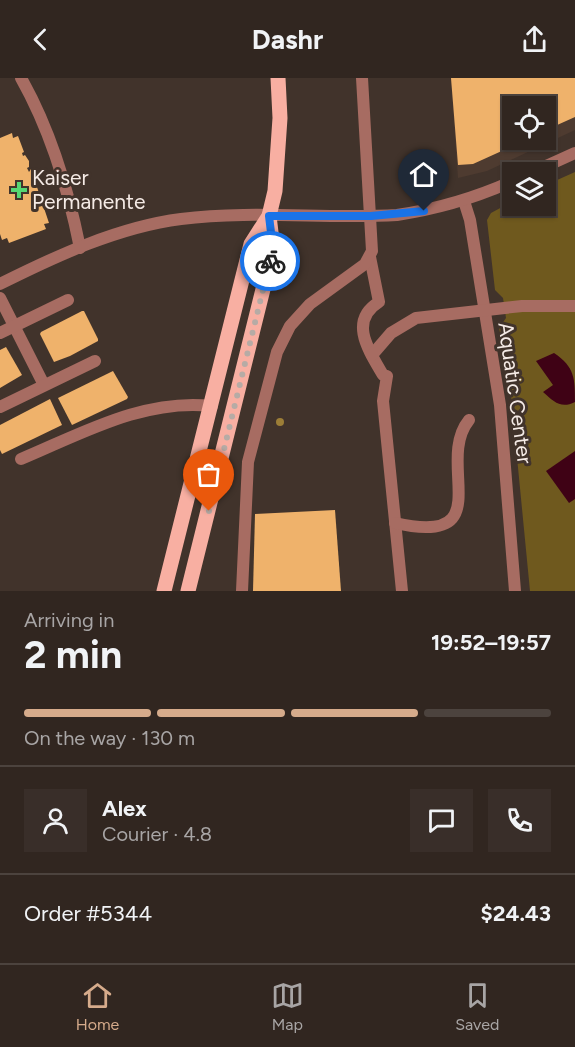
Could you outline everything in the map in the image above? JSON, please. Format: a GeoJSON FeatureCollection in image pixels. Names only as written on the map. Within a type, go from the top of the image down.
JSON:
{"type":"FeatureCollection","features":[{"type":"Feature","properties":{"kind":"main road"},"geometry":{"type":"LineString","coordinates":[[164,591],[252,244],[269,216],[275,191],[280,118],[278,78]]}},
{"type":"Feature","properties":{"kind":"main road"},"geometry":{"type":"LineString","coordinates":[[188,591],[273,249],[269,216]]}},
{"type":"Feature","properties":{"kind":"street"},"geometry":{"type":"LineString","coordinates":[[21,78],[45,125],[60,165],[80,248]]}},
{"type":"Feature","properties":{"kind":"street"},"geometry":{"type":"LineString","coordinates":[[362,78],[373,238],[370,257],[379,302],[369,308],[363,319],[363,335],[383,375],[387,376],[383,401],[402,591]]}},
{"type":"Feature","properties":{"kind":"street"},"geometry":{"type":"LineString","coordinates":[[555,162],[575,153]]}},
{"type":"Feature","properties":{"kind":"street"},"geometry":{"type":"LineString","coordinates":[[0,284],[80,248],[128,231],[179,219],[222,216],[371,216],[424,211],[464,201],[502,185]]}},
{"type":"Feature","properties":{"kind":"street","name":"Aquatic Center"},"geometry":{"type":"LineString","coordinates":[[464,201],[470,220],[503,435],[515,591]]}},
{"type":"Feature","properties":{"kind":"street"},"geometry":{"type":"LineString","coordinates":[[242,591],[248,462],[277,352],[290,326],[309,304],[365,264],[370,257]]}},
{"type":"Feature","properties":{"kind":"street"},"geometry":{"type":"LineString","coordinates":[[0,298],[44,385]]}},
{"type":"Feature","properties":{"kind":"street"},"geometry":{"type":"LineString","coordinates":[[0,333],[68,300]]}},
{"type":"Feature","properties":{"kind":"street"},"geometry":{"type":"LineString","coordinates":[[372,356],[391,333],[416,318],[522,306],[575,306]]}},
{"type":"Feature","properties":{"kind":"street"},"geometry":{"type":"LineString","coordinates":[[0,407],[95,361]]}},
{"type":"Feature","properties":{"kind":"street"},"geometry":{"type":"LineString","coordinates":[[21,459],[136,412],[188,404],[212,406]]}},
{"type":"Feature","properties":{"kind":"street"},"geometry":{"type":"LineString","coordinates":[[395,523],[417,528],[432,527],[447,523],[457,511],[460,494],[456,461],[457,441],[469,420]]}},
{"type":"Feature","properties":{"kind":"shaded area"},"geometry":{"type":"Polygon","coordinates":[[[451,78],[575,78],[575,130],[556,139],[556,96],[502,96],[502,150],[532,150],[502,162],[487,171],[458,178],[451,78]]]}},
{"type":"Feature","properties":{"kind":"shaded area"},"geometry":{"type":"Polygon","coordinates":[[[575,172],[575,591],[530,591],[509,375],[499,328],[506,318],[503,298],[495,290],[487,220],[491,213],[502,207],[502,216],[556,216],[556,181],[575,172]]]}},
{"type":"Feature","properties":{"kind":"shaded area"},"geometry":{"type":"Polygon","coordinates":[[[554,353],[566,363],[572,374],[575,402],[570,404],[562,405],[543,392],[553,385],[536,361],[554,353]]]}},
{"type":"Feature","properties":{"kind":"shaded area"},"geometry":{"type":"Polygon","coordinates":[[[575,451],[575,499],[569,503],[546,471],[575,451]]]}},
{"type":"Feature","properties":{"kind":"building"},"geometry":{"type":"Polygon","coordinates":[[[451,78],[575,78],[575,117],[556,126],[556,96],[502,96],[502,150],[504,150],[473,164],[458,165],[451,78]]]}},
{"type":"Feature","properties":{"kind":"building","name":"Kaiser Permanente"},"geometry":{"type":"Polygon","coordinates":[[[12,133],[13,138],[18,136],[24,152],[23,156],[25,155],[29,161],[27,168],[29,172],[31,169],[49,223],[44,224],[46,229],[9,243],[7,238],[2,240],[0,234],[0,138],[12,133]]]}},
{"type":"Feature","properties":{"kind":"building"},"geometry":{"type":"Polygon","coordinates":[[[82,311],[98,341],[54,362],[41,332],[82,311]]]}},
{"type":"Feature","properties":{"kind":"building"},"geometry":{"type":"Polygon","coordinates":[[[6,347],[22,375],[0,388],[0,350],[6,347]]]}},
{"type":"Feature","properties":{"kind":"building"},"geometry":{"type":"Polygon","coordinates":[[[113,371],[127,399],[72,425],[58,398],[113,371]]]}},
{"type":"Feature","properties":{"kind":"building"},"geometry":{"type":"Polygon","coordinates":[[[50,399],[62,425],[2,454],[0,425],[50,399]]]}},
{"type":"Feature","properties":{"kind":"building"},"geometry":{"type":"Polygon","coordinates":[[[335,510],[341,591],[253,591],[255,514],[335,510]]]}},
{"type":"Feature","properties":{"kind":"way so far"},"geometry":{"type":"LineString","coordinates":[[209,511],[270,261]]}},
{"type":"Feature","properties":{"kind":"place","name":"Kaiser Permanente"},"geometry":{"type":"Point","coordinates":[19,190]}},
{"type":"Feature","properties":{"kind":"route"},"geometry":{"type":"LineString","coordinates":[[270,261],[273,249],[269,216],[371,216],[424,211]]}}]}
